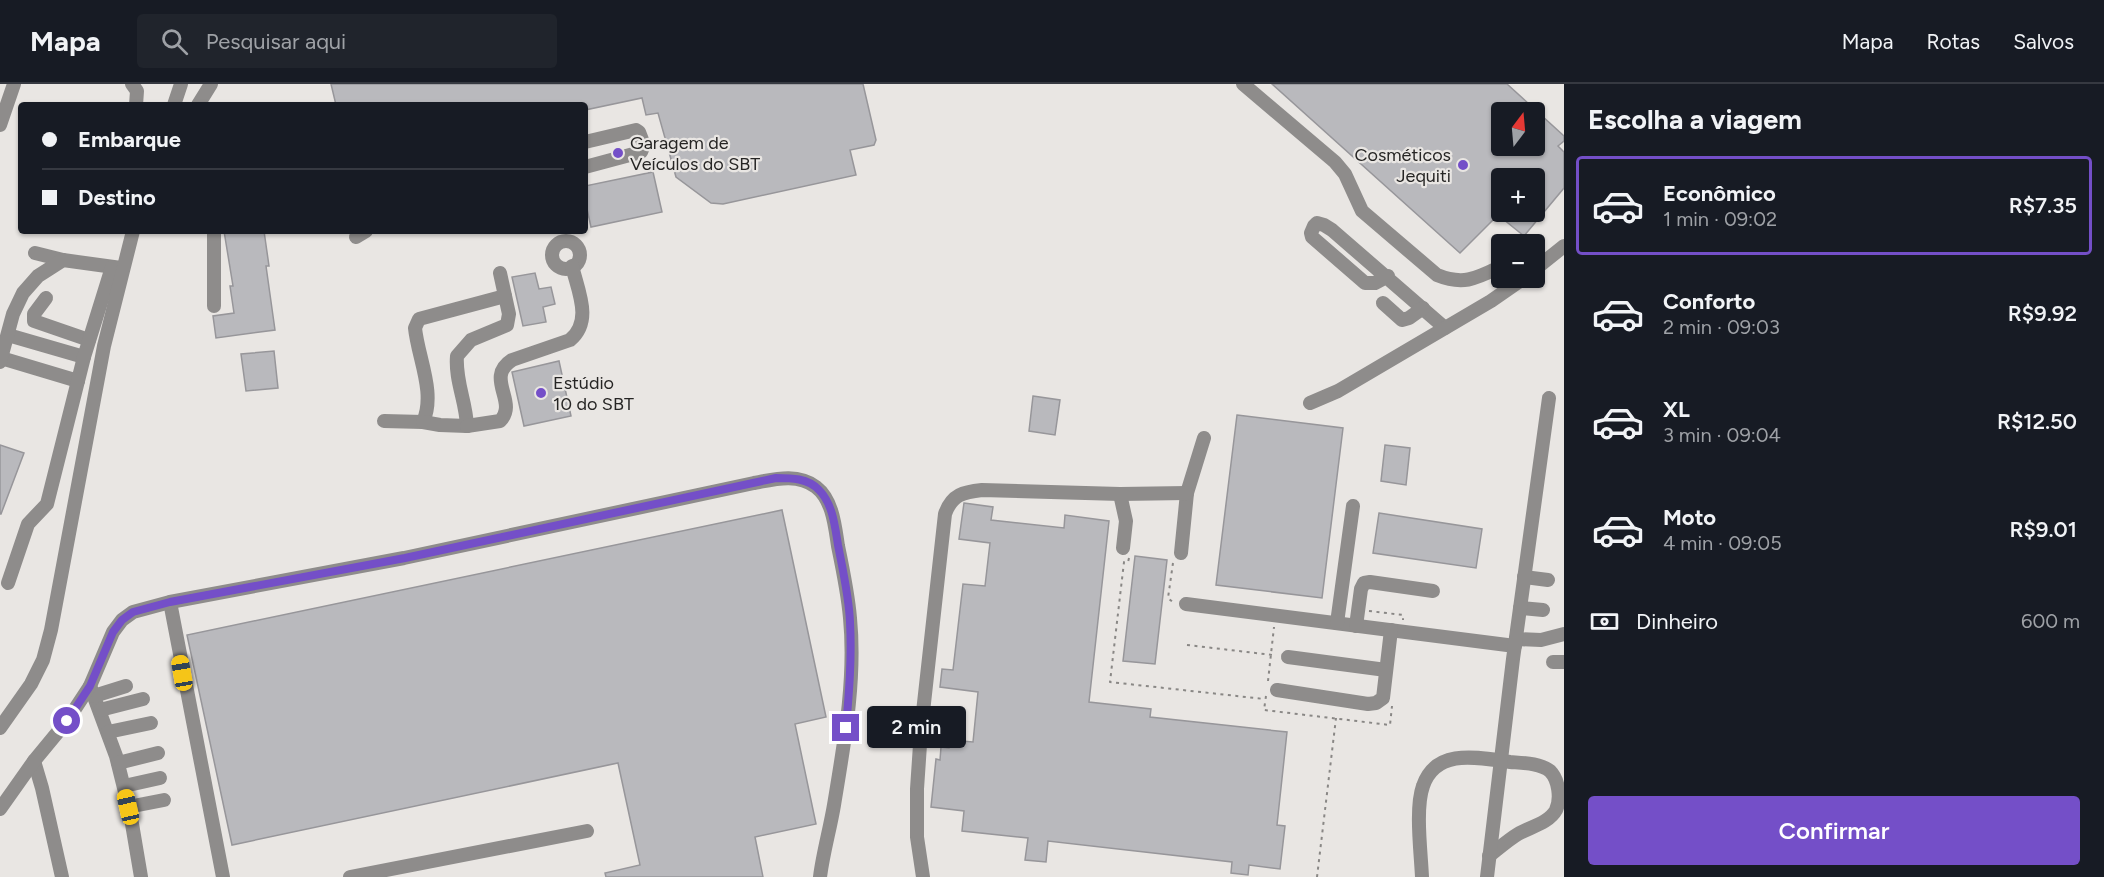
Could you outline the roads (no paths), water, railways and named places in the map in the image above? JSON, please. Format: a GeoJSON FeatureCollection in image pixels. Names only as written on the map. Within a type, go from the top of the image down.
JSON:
{"type":"FeatureCollection","features":[{"type":"Feature","properties":{"kind":"street"},"geometry":{"type":"LineString","coordinates":[[132,84],[137,92],[136,102]]}},
{"type":"Feature","properties":{"kind":"street"},"geometry":{"type":"LineString","coordinates":[[175,102],[181,84]]}},
{"type":"Feature","properties":{"kind":"street"},"geometry":{"type":"LineString","coordinates":[[200,102],[211,84]]}},
{"type":"Feature","properties":{"kind":"street"},"geometry":{"type":"LineString","coordinates":[[1243,84],[1335,162],[1345,174],[1362,211],[1437,274],[1462,282],[1491,271]]}},
{"type":"Feature","properties":{"kind":"street"},"geometry":{"type":"LineString","coordinates":[[1,120],[9,87]]}},
{"type":"Feature","properties":{"kind":"street"},"geometry":{"type":"LineString","coordinates":[[588,141],[636,130],[639,132],[644,147],[641,153],[588,166]]}},
{"type":"Feature","properties":{"kind":"street"},"geometry":{"type":"LineString","coordinates":[[1388,276],[1375,284],[1365,283],[1312,237],[1314,226],[1317,223],[1332,230],[1388,276],[1445,328]]}},
{"type":"Feature","properties":{"kind":"street"},"geometry":{"type":"LineString","coordinates":[[8,583],[28,524],[47,504],[89,339],[132,234]]}},
{"type":"Feature","properties":{"kind":"street"},"geometry":{"type":"LineString","coordinates":[[214,234],[214,306]]}},
{"type":"Feature","properties":{"kind":"street"},"geometry":{"type":"LineString","coordinates":[[567,236],[579,252],[579,259],[566,268],[558,266],[552,256],[557,244],[567,236]]}},
{"type":"Feature","properties":{"kind":"street"},"geometry":{"type":"LineString","coordinates":[[1545,256],[1564,246]]}},
{"type":"Feature","properties":{"kind":"street"},"geometry":{"type":"LineString","coordinates":[[35,253],[63,260],[117,268]]}},
{"type":"Feature","properties":{"kind":"street"},"geometry":{"type":"LineString","coordinates":[[63,260],[38,276],[23,293],[13,314],[1,360],[78,381]]}},
{"type":"Feature","properties":{"kind":"street"},"geometry":{"type":"LineString","coordinates":[[384,421],[466,426],[500,421],[506,408],[500,376],[505,364],[570,340],[581,327],[582,309],[572,266]]}},
{"type":"Feature","properties":{"kind":"street"},"geometry":{"type":"LineString","coordinates":[[0,728],[31,684],[43,660],[51,630],[117,268]]}},
{"type":"Feature","properties":{"kind":"street"},"geometry":{"type":"LineString","coordinates":[[466,426],[466,403],[456,374],[457,356],[471,340],[507,325],[509,314],[500,273]]}},
{"type":"Feature","properties":{"kind":"street"},"geometry":{"type":"LineString","coordinates":[[1310,403],[1338,391],[1510,288]]}},
{"type":"Feature","properties":{"kind":"street"},"geometry":{"type":"LineString","coordinates":[[423,422],[429,399],[416,339],[415,328],[419,319],[505,296]]}},
{"type":"Feature","properties":{"kind":"street"},"geometry":{"type":"LineString","coordinates":[[46,297],[34,314],[34,321],[89,339]]}},
{"type":"Feature","properties":{"kind":"street"},"geometry":{"type":"LineString","coordinates":[[1383,303],[1402,320],[1423,308]]}},
{"type":"Feature","properties":{"kind":"street"},"geometry":{"type":"LineString","coordinates":[[8,335],[84,357]]}},
{"type":"Feature","properties":{"kind":"street"},"geometry":{"type":"LineString","coordinates":[[1486,877],[1549,398]]}},
{"type":"Feature","properties":{"kind":"street"},"geometry":{"type":"LineString","coordinates":[[1180,553],[1187,493],[1204,438]]}},
{"type":"Feature","properties":{"kind":"street"},"geometry":{"type":"LineString","coordinates":[[0,809],[34,761],[92,691],[113,632],[122,620],[133,612],[170,602],[405,558],[776,478],[792,478],[806,481],[818,488],[833,516],[850,620],[851,657],[846,728],[829,837],[820,877]]}},
{"type":"Feature","properties":{"kind":"street"},"geometry":{"type":"LineString","coordinates":[[923,877],[917,837],[921,730],[945,514],[952,499],[963,492],[982,490],[1120,494],[1187,493]]}},
{"type":"Feature","properties":{"kind":"street"},"geometry":{"type":"LineString","coordinates":[[1120,494],[1126,521],[1126,550]]}},
{"type":"Feature","properties":{"kind":"street"},"geometry":{"type":"LineString","coordinates":[[1337,623],[1353,506]]}},
{"type":"Feature","properties":{"kind":"street"},"geometry":{"type":"LineString","coordinates":[[1524,577],[1548,580]]}},
{"type":"Feature","properties":{"kind":"street"},"geometry":{"type":"LineString","coordinates":[[1356,626],[1361,589],[1364,583],[1433,591]]}},
{"type":"Feature","properties":{"kind":"street"},"geometry":{"type":"LineString","coordinates":[[170,602],[223,877]]}},
{"type":"Feature","properties":{"kind":"street"},"geometry":{"type":"LineString","coordinates":[[1186,604],[1356,626],[1516,643],[1564,634]]}},
{"type":"Feature","properties":{"kind":"street"},"geometry":{"type":"LineString","coordinates":[[1520,608],[1543,610]]}},
{"type":"Feature","properties":{"kind":"street"},"geometry":{"type":"LineString","coordinates":[[1277,690],[1368,704],[1376,703],[1383,698],[1391,630]]}},
{"type":"Feature","properties":{"kind":"street"},"geometry":{"type":"LineString","coordinates":[[1288,657],[1386,670]]}},
{"type":"Feature","properties":{"kind":"street"},"geometry":{"type":"LineString","coordinates":[[92,691],[126,686]]}},
{"type":"Feature","properties":{"kind":"street"},"geometry":{"type":"LineString","coordinates":[[92,691],[118,763],[141,877]]}},
{"type":"Feature","properties":{"kind":"street"},"geometry":{"type":"LineString","coordinates":[[100,710],[143,699]]}},
{"type":"Feature","properties":{"kind":"street"},"geometry":{"type":"LineString","coordinates":[[108,732],[151,723]]}},
{"type":"Feature","properties":{"kind":"street"},"geometry":{"type":"LineString","coordinates":[[118,763],[158,753]]}},
{"type":"Feature","properties":{"kind":"street"},"geometry":{"type":"LineString","coordinates":[[1422,877],[1420,801],[1423,786],[1429,774],[1438,765],[1452,758],[1474,756],[1534,765],[1549,771],[1555,779],[1559,796],[1556,810],[1547,819],[1518,834],[1489,856]]}},
{"type":"Feature","properties":{"kind":"street"},"geometry":{"type":"LineString","coordinates":[[34,761],[62,877]]}},
{"type":"Feature","properties":{"kind":"street"},"geometry":{"type":"LineString","coordinates":[[123,786],[160,778]]}},
{"type":"Feature","properties":{"kind":"street"},"geometry":{"type":"LineString","coordinates":[[128,807],[164,800]]}},
{"type":"Feature","properties":{"kind":"street"},"geometry":{"type":"LineString","coordinates":[[350,877],[587,831]]}},
{"type":"Feature","properties":{"kind":"place","name":"Garagem de Veículos do SBT"},"geometry":{"type":"Point","coordinates":[618,153]}},
{"type":"Feature","properties":{"kind":"place","name":"Cosméticos Jequiti"},"geometry":{"type":"Point","coordinates":[1463,165]}},
{"type":"Feature","properties":{"kind":"place","name":"Estúdio 10 do SBT"},"geometry":{"type":"Point","coordinates":[541,393]}}]}
